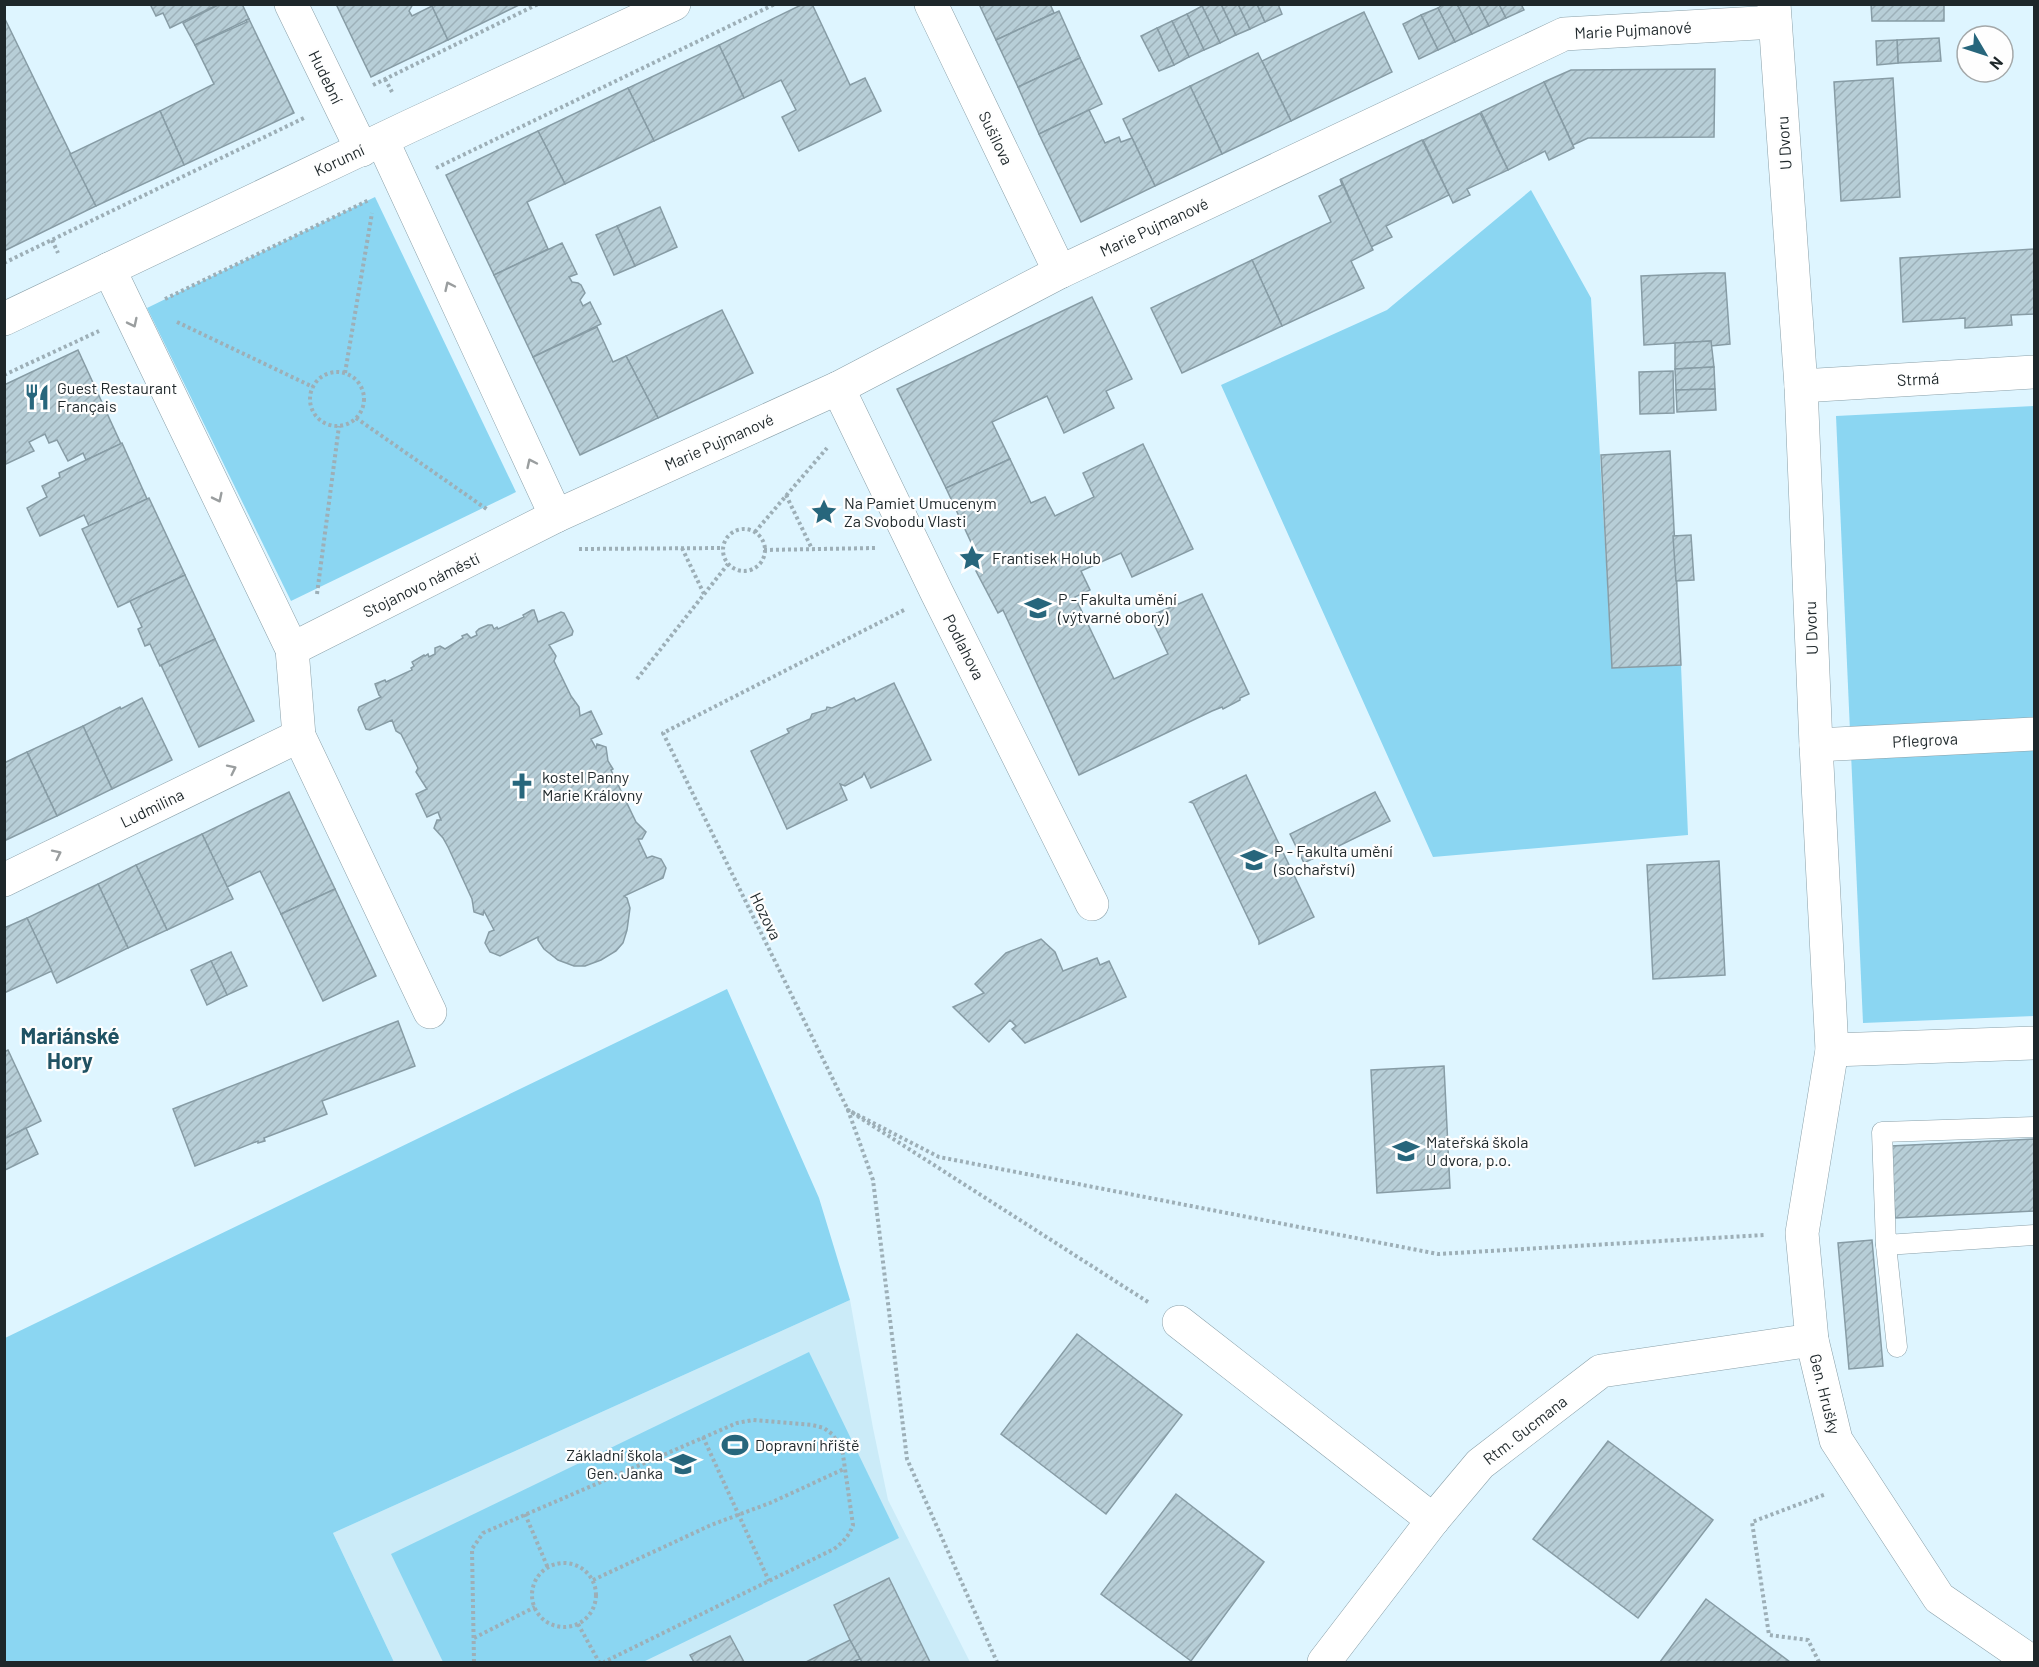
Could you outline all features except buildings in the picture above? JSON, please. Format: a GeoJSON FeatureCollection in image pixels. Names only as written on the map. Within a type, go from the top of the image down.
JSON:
{"type":"FeatureCollection","features":[{"type":"Feature","properties":{"kind":"street","name":"Hudební"},"geometry":{"type":"LineString","coordinates":[[291,4],[338,101],[372,145]]}},
{"type":"Feature","properties":{"kind":"street","name":"Korunní"},"geometry":{"type":"LineString","coordinates":[[4,319],[674,4]]}},
{"type":"Feature","properties":{"kind":"street","name":"Sušilova"},"geometry":{"type":"LineString","coordinates":[[931,4],[1060,272]]}},
{"type":"Feature","properties":{"kind":"street","name":"Marie Pujmanové"},"geometry":{"type":"LineString","coordinates":[[556,516],[838,388],[1060,272],[1564,34],[1775,14]]}},
{"type":"Feature","properties":{"kind":"street","name":"U Dvoru"},"geometry":{"type":"LineString","coordinates":[[1775,14],[1801,386],[1816,746],[1832,1050]]}},
{"type":"Feature","properties":{"kind":"street"},"geometry":{"type":"LineString","coordinates":[[372,145],[556,516]]}},
{"type":"Feature","properties":{"kind":"street"},"geometry":{"type":"LineString","coordinates":[[108,269],[301,644],[299,736],[430,1012]]}},
{"type":"Feature","properties":{"kind":"street","name":"Strmá"},"geometry":{"type":"LineString","coordinates":[[1801,386],[2034,372]]}},
{"type":"Feature","properties":{"kind":"street","name":"Podlahova"},"geometry":{"type":"LineString","coordinates":[[838,388],[1092,904]]}},
{"type":"Feature","properties":{"kind":"street","name":"Stojanovo náměstí"},"geometry":{"type":"LineString","coordinates":[[301,644],[556,516]]}},
{"type":"Feature","properties":{"kind":"street","name":"Pflegrova"},"geometry":{"type":"LineString","coordinates":[[1816,746],[2034,734]]}},
{"type":"Feature","properties":{"kind":"street","name":"Ludmilina"},"geometry":{"type":"LineString","coordinates":[[4,880],[299,736]]}},
{"type":"Feature","properties":{"kind":"street"},"geometry":{"type":"LineString","coordinates":[[1832,1050],[2034,1043]]}},
{"type":"Feature","properties":{"kind":"street","name":"Gen. Hrušky"},"geometry":{"type":"LineString","coordinates":[[1832,1050],[1802,1233],[1812,1340],[1836,1440],[1939,1598],[2032,1662]]}},
{"type":"Feature","properties":{"kind":"street"},"geometry":{"type":"LineString","coordinates":[[1179,1322],[1433,1520]]}},
{"type":"Feature","properties":{"kind":"street","name":"Rtm. Gucmana"},"geometry":{"type":"LineString","coordinates":[[1324,1662],[1433,1520],[1480,1464],[1601,1371],[1812,1340]]}},
{"type":"Feature","properties":{"kind":"lane"},"geometry":{"type":"LineString","coordinates":[[1897,1347],[1886,1245],[1882,1132],[2034,1127]]}},
{"type":"Feature","properties":{"kind":"lane"},"geometry":{"type":"LineString","coordinates":[[1886,1245],[2034,1235]]}},
{"type":"Feature","properties":{"kind":"path"},"geometry":{"type":"LineString","coordinates":[[4,263],[538,4]]}},
{"type":"Feature","properties":{"kind":"path"},"geometry":{"type":"LineString","coordinates":[[345,373],[375,197]]}},
{"type":"Feature","properties":{"kind":"path"},"geometry":{"type":"LineString","coordinates":[[168,318],[313,387]]}},
{"type":"Feature","properties":{"kind":"path"},"geometry":{"type":"LineString","coordinates":[[337,372],[345,373],[360,384],[363,392],[361,410],[356,418],[339,426],[324,422],[313,411],[311,394],[313,387],[323,376],[337,372]]}},
{"type":"Feature","properties":{"kind":"path"},"geometry":{"type":"LineString","coordinates":[[356,418],[523,534]]}},
{"type":"Feature","properties":{"kind":"path"},"geometry":{"type":"LineString","coordinates":[[755,532],[852,419]]}},
{"type":"Feature","properties":{"kind":"path"},"geometry":{"type":"LineString","coordinates":[[301,644],[339,426]]}},
{"type":"Feature","properties":{"kind":"path"},"geometry":{"type":"LineString","coordinates":[[786,495],[812,549]]}},
{"type":"Feature","properties":{"kind":"path"},"geometry":{"type":"LineString","coordinates":[[749,529],[755,532],[760,536],[764,550],[761,562],[753,569],[741,570],[728,564],[724,558],[723,548],[726,538],[736,531],[749,529]]}},
{"type":"Feature","properties":{"kind":"path"},"geometry":{"type":"LineString","coordinates":[[682,548],[704,594]]}},
{"type":"Feature","properties":{"kind":"path"},"geometry":{"type":"LineString","coordinates":[[573,549],[723,548]]}},
{"type":"Feature","properties":{"kind":"path"},"geometry":{"type":"LineString","coordinates":[[764,550],[915,548]]}},
{"type":"Feature","properties":{"kind":"path"},"geometry":{"type":"LineString","coordinates":[[637,679],[728,564]]}},
{"type":"Feature","properties":{"kind":"path","name":"Hozova"},"geometry":{"type":"LineString","coordinates":[[937,593],[663,733],[848,1110],[873,1180],[907,1459],[997,1662]]}},
{"type":"Feature","properties":{"kind":"path"},"geometry":{"type":"LineString","coordinates":[[848,1110],[939,1157],[1438,1254],[1802,1233]]}},
{"type":"Feature","properties":{"kind":"path"},"geometry":{"type":"LineString","coordinates":[[848,1110],[1179,1322]]}},
{"type":"Feature","properties":{"kind":"path"},"geometry":{"type":"LineString","coordinates":[[474,1662],[472,1550],[483,1533],[702,1437],[744,1421],[812,1425],[824,1428],[839,1441],[842,1448],[853,1525],[847,1538],[834,1549],[604,1662]]}},
{"type":"Feature","properties":{"kind":"path"},"geometry":{"type":"LineString","coordinates":[[702,1437],[769,1581]]}},
{"type":"Feature","properties":{"kind":"path"},"geometry":{"type":"LineString","coordinates":[[593,1580],[711,1524],[770,1503],[844,1468]]}},
{"type":"Feature","properties":{"kind":"path"},"geometry":{"type":"LineString","coordinates":[[1819,1662],[1808,1640],[1769,1635],[1752,1522],[1863,1480]]}},
{"type":"Feature","properties":{"kind":"path"},"geometry":{"type":"LineString","coordinates":[[525,1514],[548,1568]]}},
{"type":"Feature","properties":{"kind":"path"},"geometry":{"type":"LineString","coordinates":[[568,1563],[578,1566],[593,1580],[596,1600],[587,1618],[578,1624],[568,1626],[549,1623],[535,1607],[533,1599],[536,1581],[548,1568],[568,1563]]}},
{"type":"Feature","properties":{"kind":"path"},"geometry":{"type":"LineString","coordinates":[[474,1638],[535,1607]]}},
{"type":"Feature","properties":{"kind":"path"},"geometry":{"type":"LineString","coordinates":[[578,1624],[599,1662]]}},
{"type":"Feature","properties":{"kind":"shaded area"},"geometry":{"type":"Polygon","coordinates":[[[1531,190],[1591,298],[1612,668],[1681,665],[1688,835],[1433,857],[1221,385],[1387,310],[1531,190]]]}},
{"type":"Feature","properties":{"kind":"shaded area"},"geometry":{"type":"Polygon","coordinates":[[[375,197],[516,492],[291,601],[147,308],[375,197]]]}},
{"type":"Feature","properties":{"kind":"shaded area"},"geometry":{"type":"Polygon","coordinates":[[[2034,406],[2034,1016],[1863,1023],[1836,416],[2034,406]]]}},
{"type":"Feature","properties":{"kind":"shaded area"},"geometry":{"type":"Polygon","coordinates":[[[727,989],[819,1198],[850,1300],[333,1533],[394,1662],[5,1662],[5,1338],[727,989]]]}},
{"type":"Feature","properties":{"kind":"shaded area","name":"Dopravní hřiště"},"geometry":{"type":"Polygon","coordinates":[[[850,1300],[888,1500],[970,1662],[394,1662],[333,1533],[850,1300]]]}},
{"type":"Feature","properties":{"kind":"shaded area","name":"Dopravní hřiště"},"geometry":{"type":"Polygon","coordinates":[[[809,1352],[899,1538],[643,1662],[443,1662],[391,1554],[809,1352]]]}},
{"type":"Feature","properties":{"kind":"place","name":"Guest Restaurant Français"},"geometry":{"type":"Point","coordinates":[37,397]}},
{"type":"Feature","properties":{"kind":"place","name":"Na Pamiet Umucenym Za Svobodu Vlasti"},"geometry":{"type":"Point","coordinates":[824,512]}},
{"type":"Feature","properties":{"kind":"place","name":"Frantisek Holub"},"geometry":{"type":"Point","coordinates":[972,558]}},
{"type":"Feature","properties":{"kind":"place","name":"P - Fakulta umění (výtvarné obory)"},"geometry":{"type":"Point","coordinates":[1038,608]}},
{"type":"Feature","properties":{"kind":"place","name":"kostel Panny Marie Královny"},"geometry":{"type":"Point","coordinates":[522,786]}},
{"type":"Feature","properties":{"kind":"place","name":"P - Fakulta umění (sochařství)"},"geometry":{"type":"Point","coordinates":[1254,860]}},
{"type":"Feature","properties":{"kind":"place","name":"Mateřská škola U dvora, p.o."},"geometry":{"type":"Point","coordinates":[1406,1151]}},
{"type":"Feature","properties":{"kind":"place","name":"Dopravní hřiště"},"geometry":{"type":"Point","coordinates":[735,1445]}},
{"type":"Feature","properties":{"kind":"place","name":"Základní škola Gen. Janka"},"geometry":{"type":"Point","coordinates":[683,1464]}},
{"type":"Feature","properties":{"kind":"district","name":"Mariánské Hory"},"geometry":{"type":"Point","coordinates":[70,1048]}}]}
